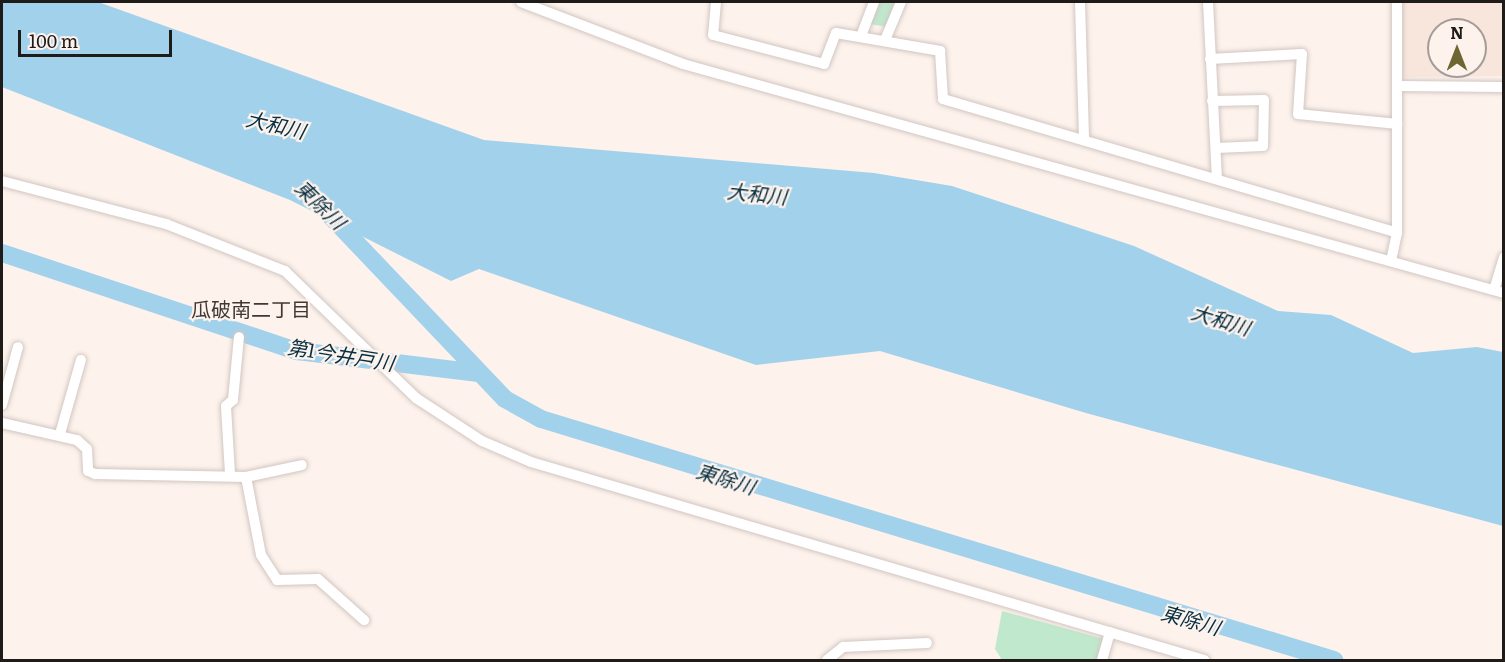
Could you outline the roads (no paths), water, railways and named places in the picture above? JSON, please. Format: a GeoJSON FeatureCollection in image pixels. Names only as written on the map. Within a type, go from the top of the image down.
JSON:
{"type":"FeatureCollection","features":[{"type":"Feature","properties":{"kind":"street"},"geometry":{"type":"LineString","coordinates":[[520,2],[683,64],[1499,291],[1503,257]]}},
{"type":"Feature","properties":{"kind":"street"},"geometry":{"type":"LineString","coordinates":[[716,2],[713,35],[824,64],[836,33],[940,51],[943,99],[1217,177],[1398,233]]}},
{"type":"Feature","properties":{"kind":"street"},"geometry":{"type":"LineString","coordinates":[[861,36],[874,2]]}},
{"type":"Feature","properties":{"kind":"street"},"geometry":{"type":"LineString","coordinates":[[885,40],[901,2]]}},
{"type":"Feature","properties":{"kind":"street"},"geometry":{"type":"LineString","coordinates":[[1080,2],[1084,140]]}},
{"type":"Feature","properties":{"kind":"street"},"geometry":{"type":"LineString","coordinates":[[1208,2],[1209,59],[1217,177]]}},
{"type":"Feature","properties":{"kind":"street"},"geometry":{"type":"LineString","coordinates":[[1391,261],[1398,233],[1397,2]]}},
{"type":"Feature","properties":{"kind":"street"},"geometry":{"type":"LineString","coordinates":[[1209,59],[1302,54],[1298,114],[1398,124]]}},
{"type":"Feature","properties":{"kind":"street"},"geometry":{"type":"LineString","coordinates":[[1398,86],[1503,87]]}},
{"type":"Feature","properties":{"kind":"street"},"geometry":{"type":"LineString","coordinates":[[1212,101],[1264,100],[1263,146],[1216,148]]}},
{"type":"Feature","properties":{"kind":"street"},"geometry":{"type":"LineString","coordinates":[[2,181],[166,224],[285,271],[416,398],[482,441],[531,462],[1204,660]]}},
{"type":"Feature","properties":{"kind":"street"},"geometry":{"type":"LineString","coordinates":[[230,474],[226,406],[233,400],[239,337]]}},
{"type":"Feature","properties":{"kind":"street"},"geometry":{"type":"LineString","coordinates":[[2,405],[18,347]]}},
{"type":"Feature","properties":{"kind":"street"},"geometry":{"type":"LineString","coordinates":[[60,434],[81,360]]}},
{"type":"Feature","properties":{"kind":"street"},"geometry":{"type":"LineString","coordinates":[[2,423],[60,434],[87,449],[88,471],[95,474],[138,479],[230,474],[246,477],[302,465]]}},
{"type":"Feature","properties":{"kind":"street"},"geometry":{"type":"LineString","coordinates":[[246,477],[261,555],[278,580],[318,579],[364,620]]}},
{"type":"Feature","properties":{"kind":"street"},"geometry":{"type":"LineString","coordinates":[[1101,660],[1110,632]]}},
{"type":"Feature","properties":{"kind":"street"},"geometry":{"type":"LineString","coordinates":[[827,660],[843,647],[927,643]]}},
{"type":"Feature","properties":{"kind":"water","name":"大和川"},"geometry":{"type":"Polygon","coordinates":[[[2,2],[98,2],[484,140],[874,173],[952,186],[1134,246],[1278,311],[1331,315],[1413,353],[1477,347],[1503,352],[1503,526],[1086,413],[880,351],[756,365],[479,269],[451,281],[290,200],[2,87],[2,2]]]}},
{"type":"Feature","properties":{"kind":"waterway","name":"東除川"},"geometry":{"type":"LineString","coordinates":[[324,209],[505,399],[541,419],[1334,660]]}},
{"type":"Feature","properties":{"kind":"waterway","name":"第1今井戸川"},"geometry":{"type":"LineString","coordinates":[[2,253],[297,351],[479,373]]}},
{"type":"Feature","properties":{"kind":"district","name":"瓜破南二丁目"},"geometry":{"type":"Point","coordinates":[251,308]}}]}
